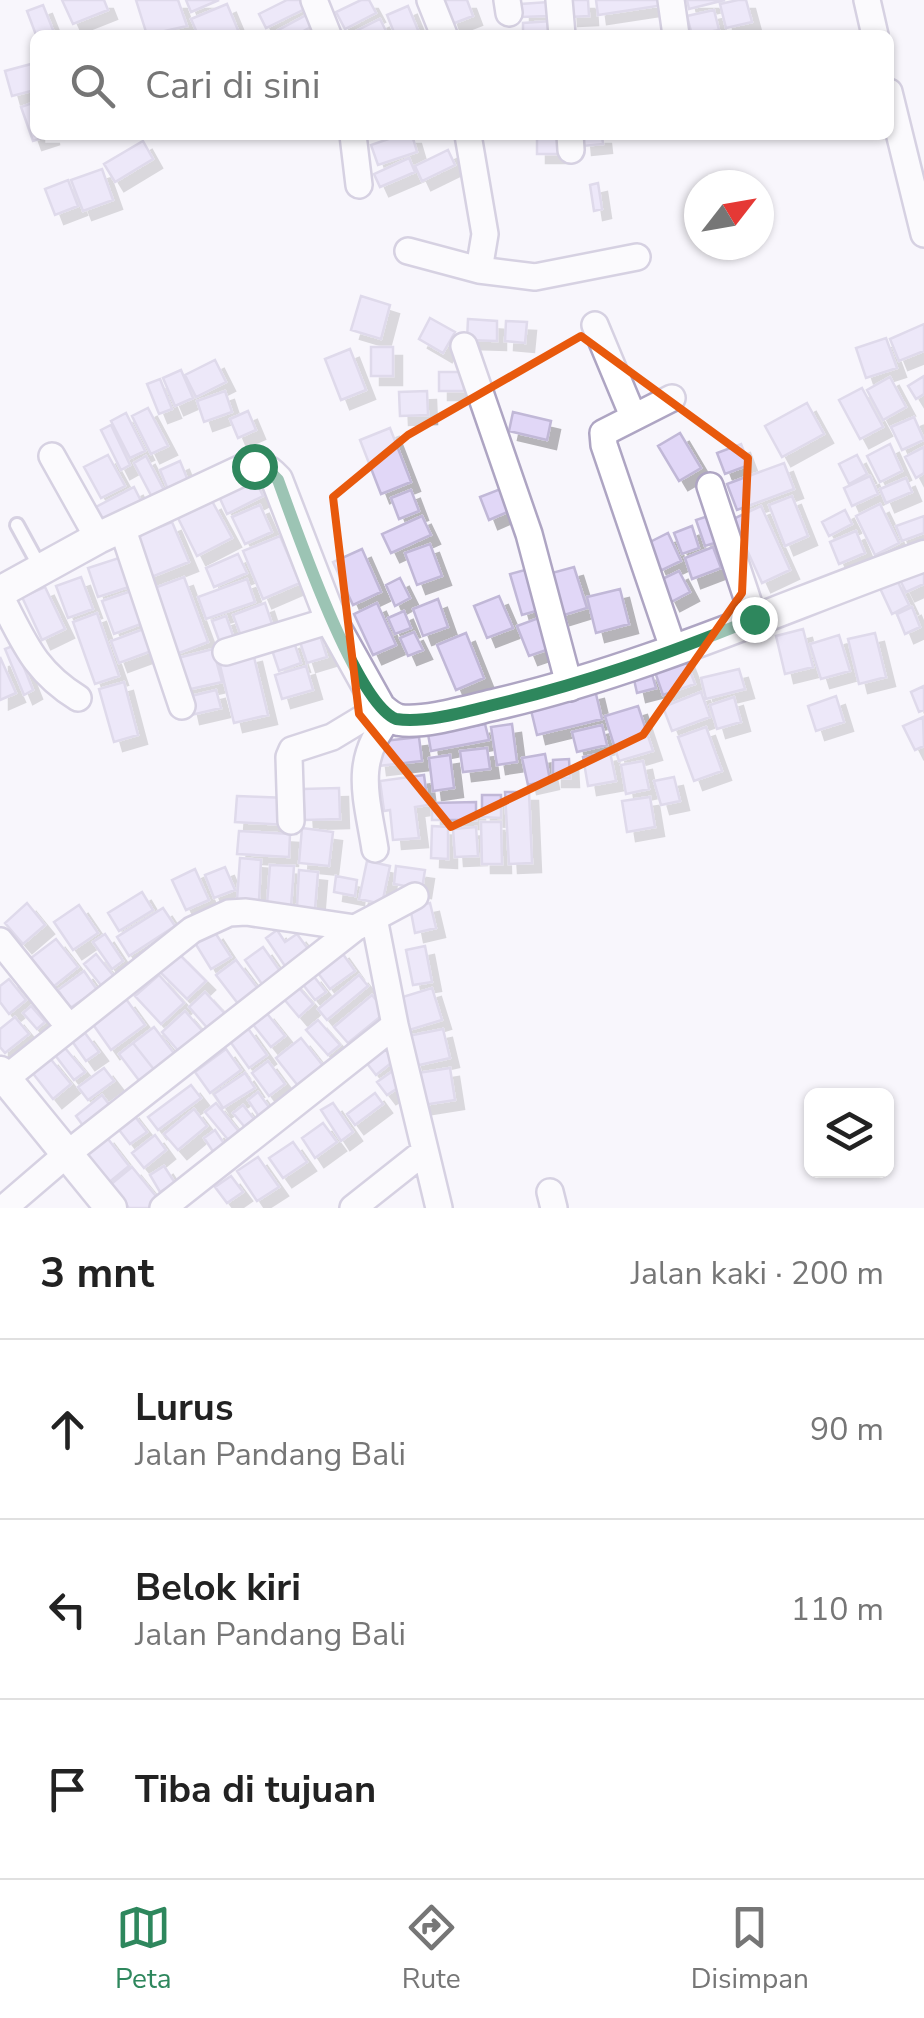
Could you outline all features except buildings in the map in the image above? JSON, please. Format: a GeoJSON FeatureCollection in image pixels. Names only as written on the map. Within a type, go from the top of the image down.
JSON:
{"type":"FeatureCollection","features":[{"type":"Feature","properties":{"kind":"street"},"geometry":{"type":"LineString","coordinates":[[314,0],[326,30]]}},
{"type":"Feature","properties":{"kind":"street"},"geometry":{"type":"LineString","coordinates":[[430,0],[442,30]]}},
{"type":"Feature","properties":{"kind":"street"},"geometry":{"type":"LineString","coordinates":[[559,0],[562,30]]}},
{"type":"Feature","properties":{"kind":"street"},"geometry":{"type":"LineString","coordinates":[[671,0],[675,30]]}},
{"type":"Feature","properties":{"kind":"street"},"geometry":{"type":"LineString","coordinates":[[867,0],[874,30]]}},
{"type":"Feature","properties":{"kind":"street"},"geometry":{"type":"LineString","coordinates":[[894,112],[924,234]]}},
{"type":"Feature","properties":{"kind":"street"},"geometry":{"type":"LineString","coordinates":[[353,140],[358,185]]}},
{"type":"Feature","properties":{"kind":"street"},"geometry":{"type":"LineString","coordinates":[[469,140],[485,234],[479,270]]}},
{"type":"Feature","properties":{"kind":"street"},"geometry":{"type":"LineString","coordinates":[[408,251],[479,270],[535,277],[637,257]]}},
{"type":"Feature","properties":{"kind":"street"},"geometry":{"type":"LineString","coordinates":[[596,325],[632,416]]}},
{"type":"Feature","properties":{"kind":"street"},"geometry":{"type":"LineString","coordinates":[[464,346],[529,534],[570,688]]}},
{"type":"Feature","properties":{"kind":"street"},"geometry":{"type":"LineString","coordinates":[[672,398],[603,433],[674,652]]}},
{"type":"Feature","properties":{"kind":"street"},"geometry":{"type":"LineString","coordinates":[[52,456],[110,533],[182,706]]}},
{"type":"Feature","properties":{"kind":"street"},"geometry":{"type":"LineString","coordinates":[[78,698],[39,667],[0,594],[110,533],[254,466],[266,468],[278,480],[330,620],[385,712],[402,720],[474,710],[570,688],[924,556]]}},
{"type":"Feature","properties":{"kind":"street"},"geometry":{"type":"LineString","coordinates":[[710,486],[754,619]]}},
{"type":"Feature","properties":{"kind":"street"},"geometry":{"type":"LineString","coordinates":[[226,652],[330,620]]}},
{"type":"Feature","properties":{"kind":"street"},"geometry":{"type":"LineString","coordinates":[[291,821],[292,750],[332,737],[385,712]]}},
{"type":"Feature","properties":{"kind":"street"},"geometry":{"type":"LineString","coordinates":[[375,849],[363,775],[368,749],[385,712]]}},
{"type":"Feature","properties":{"kind":"street"},"geometry":{"type":"LineString","coordinates":[[4,1208],[67,1154],[365,923],[415,896]]}},
{"type":"Feature","properties":{"kind":"street"},"geometry":{"type":"LineString","coordinates":[[111,1208],[2,1078],[192,930],[229,914],[246,912],[365,923]]}},
{"type":"Feature","properties":{"kind":"street"},"geometry":{"type":"LineString","coordinates":[[365,923],[395,1025],[439,1208]]}},
{"type":"Feature","properties":{"kind":"street"},"geometry":{"type":"LineString","coordinates":[[0,941],[69,1027]]}},
{"type":"Feature","properties":{"kind":"street"},"geometry":{"type":"LineString","coordinates":[[163,1208],[395,1025]]}},
{"type":"Feature","properties":{"kind":"street"},"geometry":{"type":"LineString","coordinates":[[353,1208],[424,1151]]}},
{"type":"Feature","properties":{"kind":"lane"},"geometry":{"type":"LineString","coordinates":[[17,525],[41,568]]}},
{"type":"Feature","properties":{"kind":"highlighted area"},"geometry":{"type":"Polygon","coordinates":[[[581,336],[748,458],[742,593],[643,735],[451,827],[359,714],[333,497],[408,435],[581,336]]]}},
{"type":"Feature","properties":{"kind":"route"},"geometry":{"type":"LineString","coordinates":[[254,466],[266,468],[278,480],[330,620],[380,708],[396,719],[474,710],[570,688],[754,619]]}}]}
